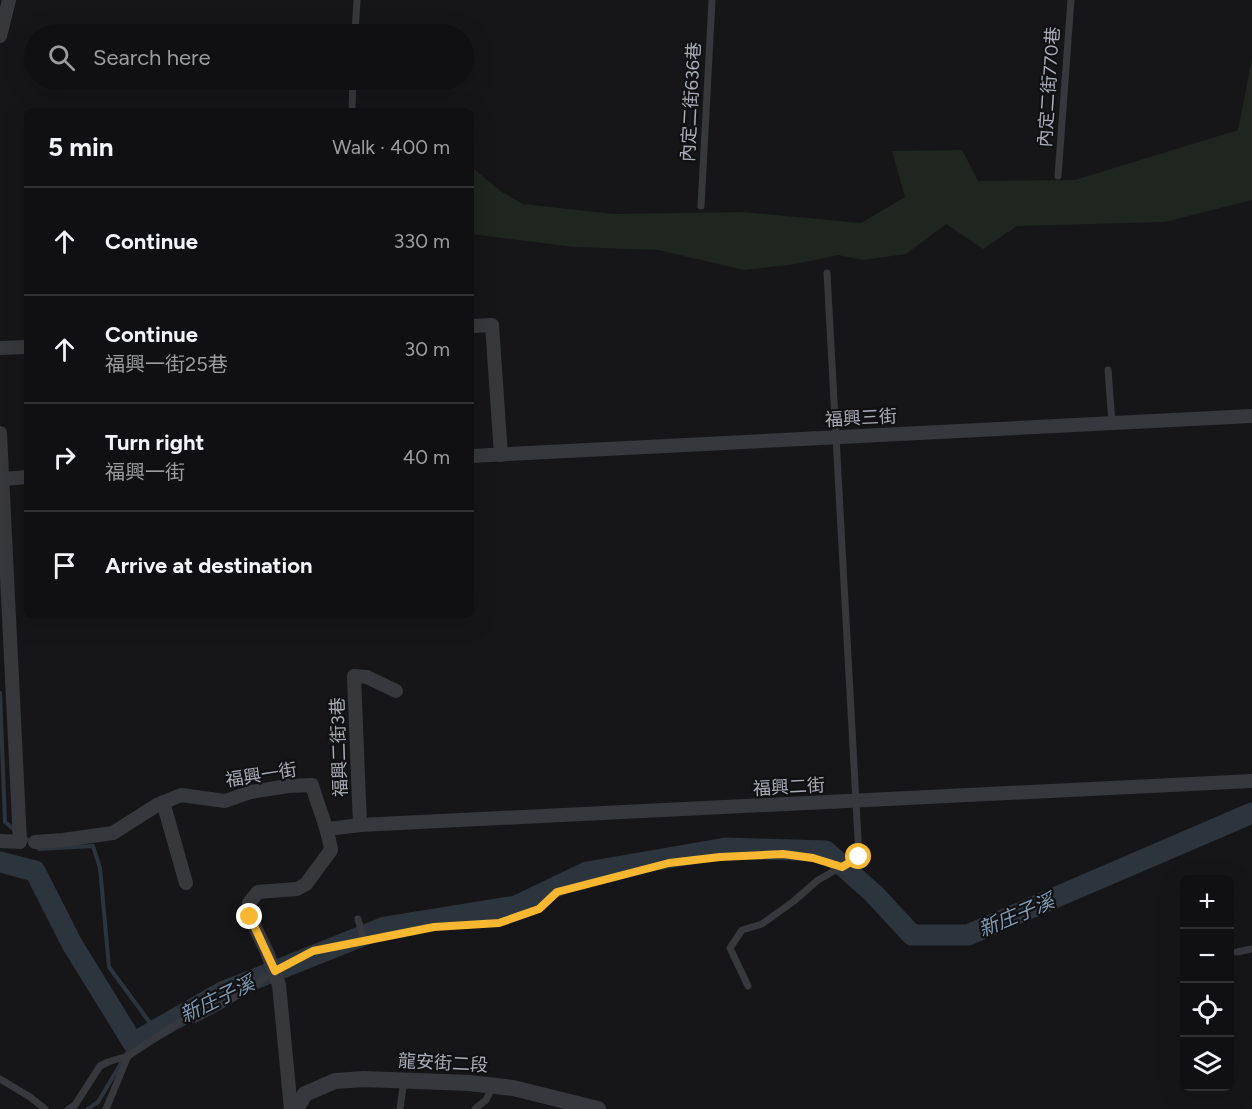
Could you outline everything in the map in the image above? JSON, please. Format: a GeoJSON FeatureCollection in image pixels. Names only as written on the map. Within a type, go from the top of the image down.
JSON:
{"type":"FeatureCollection","features":[{"type":"Feature","properties":{"kind":"street"},"geometry":{"type":"LineString","coordinates":[[0,36],[9,0]]}},
{"type":"Feature","properties":{"kind":"street"},"geometry":{"type":"LineString","coordinates":[[474,326],[492,325],[501,455]]}},
{"type":"Feature","properties":{"kind":"street"},"geometry":{"type":"LineString","coordinates":[[0,348],[24,346]]}},
{"type":"Feature","properties":{"kind":"street","name":"福興三街"},"geometry":{"type":"LineString","coordinates":[[474,456],[1252,416]]}},
{"type":"Feature","properties":{"kind":"street"},"geometry":{"type":"LineString","coordinates":[[0,433],[23,839]]}},
{"type":"Feature","properties":{"kind":"street"},"geometry":{"type":"LineString","coordinates":[[3,478],[24,477]]}},
{"type":"Feature","properties":{"kind":"street","name":"福興二街3巷"},"geometry":{"type":"LineString","coordinates":[[360,825],[354,676],[367,677],[396,691]]}},
{"type":"Feature","properties":{"kind":"street","name":"福興二街"},"geometry":{"type":"LineString","coordinates":[[328,829],[360,825],[1252,781]]}},
{"type":"Feature","properties":{"kind":"street","name":"福興一街"},"geometry":{"type":"LineString","coordinates":[[0,841],[63,840],[113,833],[163,802],[181,795],[225,801],[251,792],[312,785],[328,829],[331,850],[306,884],[297,889],[258,892],[249,903],[250,917],[274,969]]}},
{"type":"Feature","properties":{"kind":"street"},"geometry":{"type":"LineString","coordinates":[[163,802],[186,883]]}},
{"type":"Feature","properties":{"kind":"street"},"geometry":{"type":"LineString","coordinates":[[274,969],[279,985],[291,1109]]}},
{"type":"Feature","properties":{"kind":"street","name":"龍安街二段"},"geometry":{"type":"LineString","coordinates":[[296,1109],[305,1094],[335,1081],[404,1080],[494,1085],[598,1109]]}},
{"type":"Feature","properties":{"kind":"lane"},"geometry":{"type":"LineString","coordinates":[[356,24],[357,0]]}},
{"type":"Feature","properties":{"kind":"lane","name":"內定二街636巷"},"geometry":{"type":"LineString","coordinates":[[700,206],[712,0]]}},
{"type":"Feature","properties":{"kind":"lane","name":"內定二街770巷"},"geometry":{"type":"LineString","coordinates":[[1058,176],[1071,0]]}},
{"type":"Feature","properties":{"kind":"lane"},"geometry":{"type":"LineString","coordinates":[[352,108],[353,90]]}},
{"type":"Feature","properties":{"kind":"lane"},"geometry":{"type":"LineString","coordinates":[[748,986],[730,948],[741,930],[762,924],[794,902],[818,880],[859,857],[827,273]]}},
{"type":"Feature","properties":{"kind":"lane"},"geometry":{"type":"LineString","coordinates":[[1108,370],[1112,423]]}},
{"type":"Feature","properties":{"kind":"lane"},"geometry":{"type":"LineString","coordinates":[[69,1109],[75,1104],[100,1066],[128,1056],[184,1019],[196,1019],[224,1004],[274,969],[313,951],[434,927],[499,923],[539,909],[557,892],[669,863],[720,857],[783,854],[813,858],[842,867]]}},
{"type":"Feature","properties":{"kind":"lane"},"geometry":{"type":"LineString","coordinates":[[358,919],[364,941]]}},
{"type":"Feature","properties":{"kind":"lane"},"geometry":{"type":"LineString","coordinates":[[1237,952],[1252,949]]}},
{"type":"Feature","properties":{"kind":"lane"},"geometry":{"type":"LineString","coordinates":[[106,1109],[128,1056]]}},
{"type":"Feature","properties":{"kind":"lane"},"geometry":{"type":"LineString","coordinates":[[0,1079],[45,1109]]}},
{"type":"Feature","properties":{"kind":"lane"},"geometry":{"type":"LineString","coordinates":[[400,1109],[404,1080]]}},
{"type":"Feature","properties":{"kind":"lane"},"geometry":{"type":"LineString","coordinates":[[475,1109],[486,1100],[494,1085]]}},
{"type":"Feature","properties":{"kind":"shaded area"},"geometry":{"type":"Polygon","coordinates":[[[1252,59],[1252,200],[1165,222],[1017,226],[983,249],[946,224],[906,254],[863,260],[838,255],[796,264],[744,270],[658,250],[575,247],[474,234],[474,169],[502,192],[523,204],[613,214],[744,212],[861,223],[905,197],[892,151],[962,150],[978,181],[1075,180],[1238,130],[1252,59]]]}},
{"type":"Feature","properties":{"kind":"waterway"},"geometry":{"type":"LineString","coordinates":[[0,693],[5,822],[16,831]]}},
{"type":"Feature","properties":{"kind":"waterway","name":"新庄子溪"},"geometry":{"type":"LineString","coordinates":[[0,862],[35,871],[72,944],[133,1043],[222,992],[385,927],[516,906],[587,872],[726,848],[826,851],[874,894],[912,935],[968,935],[1252,813]]}},
{"type":"Feature","properties":{"kind":"waterway"},"geometry":{"type":"LineString","coordinates":[[24,837],[39,849],[93,846],[100,868],[109,967],[156,1031]]}},
{"type":"Feature","properties":{"kind":"waterway"},"geometry":{"type":"LineString","coordinates":[[88,1109],[98,1102],[133,1043]]}},
{"type":"Feature","properties":{"kind":"route"},"geometry":{"type":"LineString","coordinates":[[250,917],[275,971],[313,951],[434,927],[499,923],[539,909],[557,892],[669,863],[720,857],[783,854],[813,858],[842,867],[859,857]]}}]}
